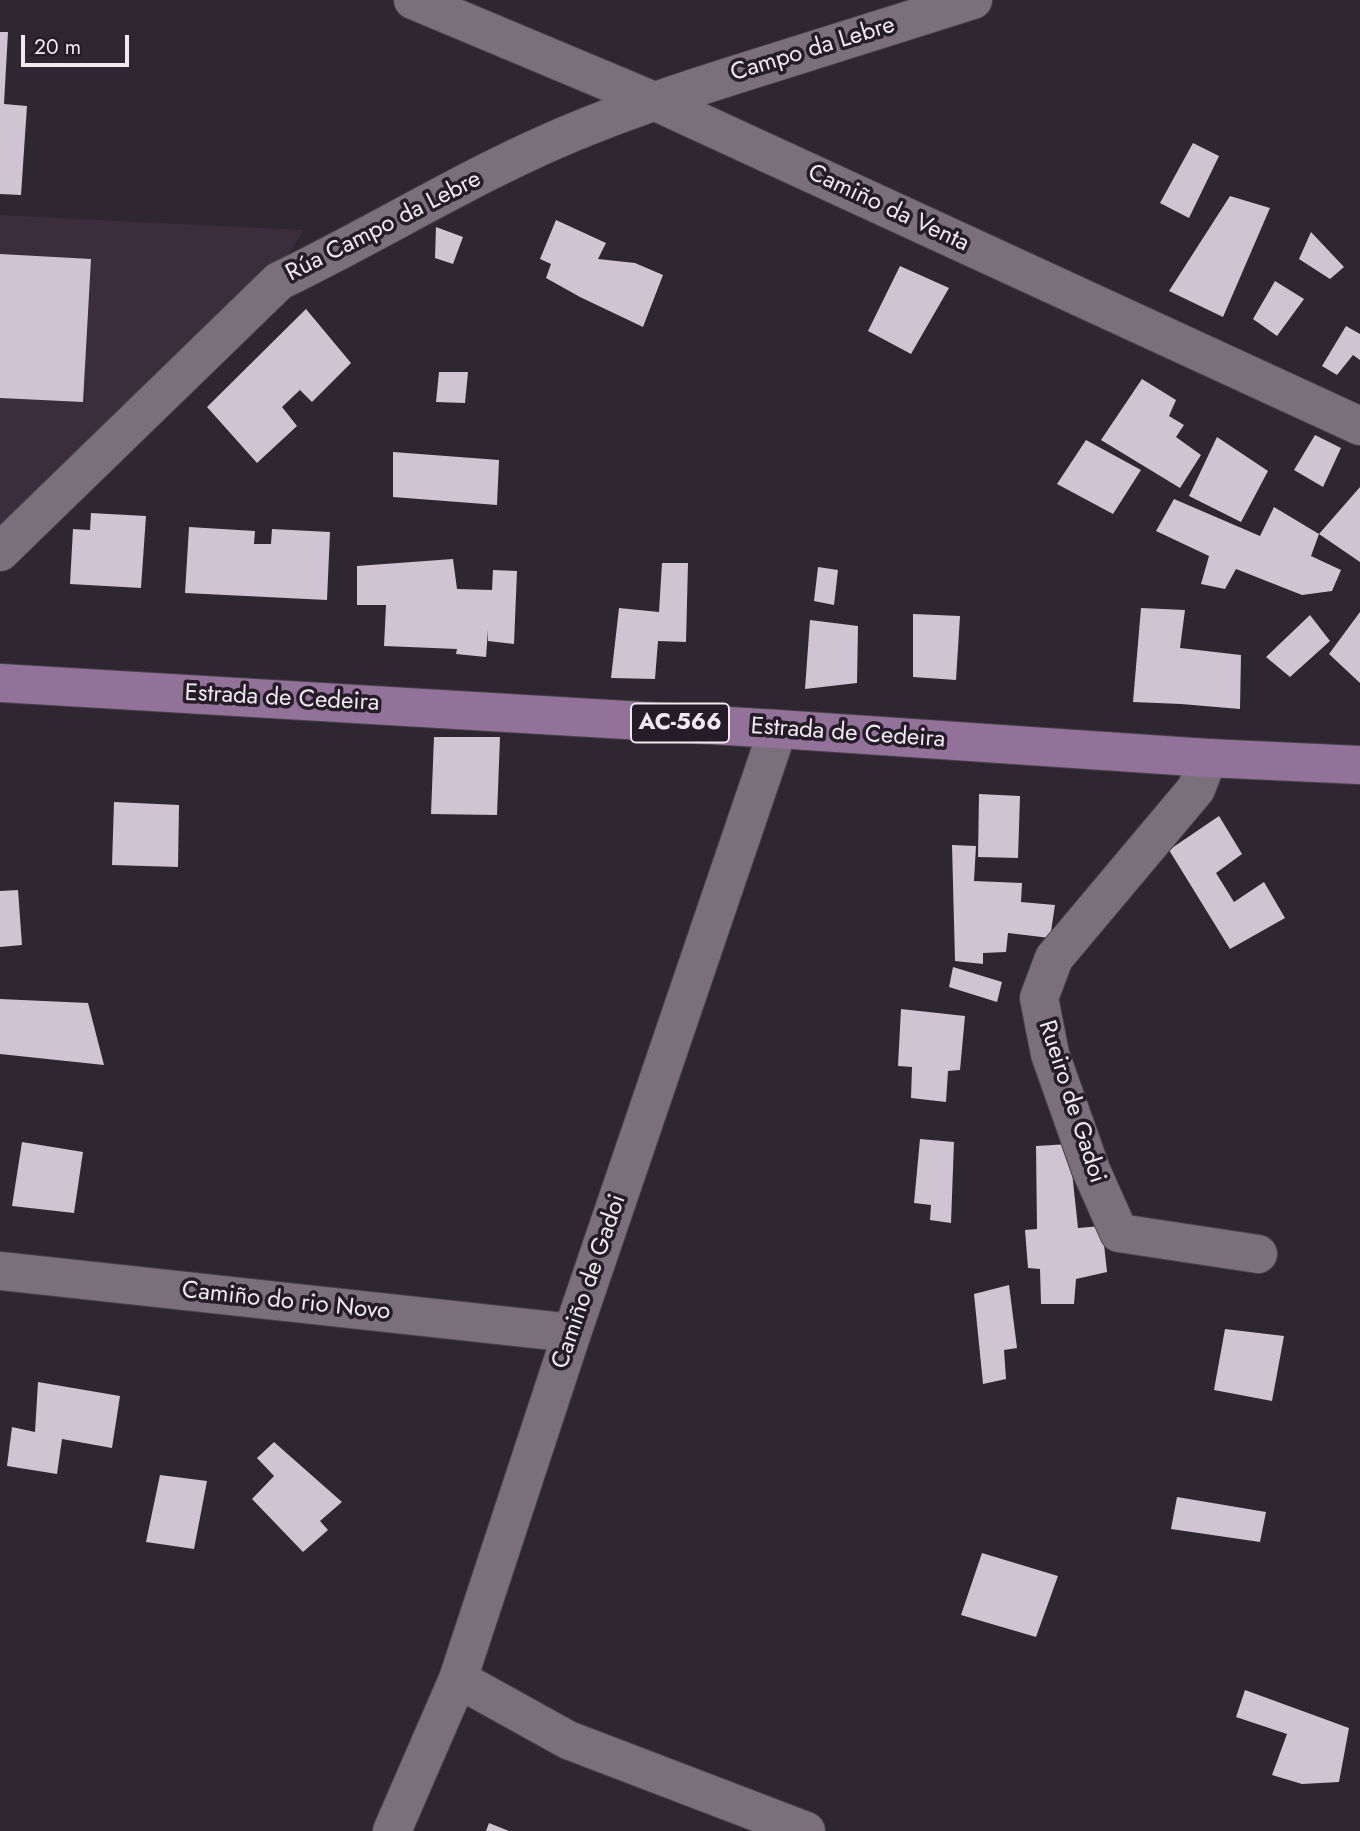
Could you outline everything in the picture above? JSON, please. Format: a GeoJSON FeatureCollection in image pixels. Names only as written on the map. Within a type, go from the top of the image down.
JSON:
{"type":"FeatureCollection","features":[{"type":"Feature","properties":{"kind":"main road","name":"Estrada de Cedeira"},"geometry":{"type":"LineString","coordinates":[[0,683],[778,729],[1208,758],[1360,765]]}},
{"type":"Feature","properties":{"kind":"street","name":"Camiño da Venta"},"geometry":{"type":"LineString","coordinates":[[413,0],[654,101],[1360,425]]}},
{"type":"Feature","properties":{"kind":"street","name":"Campo da Lebre"},"geometry":{"type":"LineString","coordinates":[[654,101],[973,0]]}},
{"type":"Feature","properties":{"kind":"street","name":"Rúa Campo da Lebre"},"geometry":{"type":"LineString","coordinates":[[0,552],[278,282],[518,158],[584,128],[654,101]]}},
{"type":"Feature","properties":{"kind":"street","name":"Camiño de Gadoi"},"geometry":{"type":"LineString","coordinates":[[392,1831],[458,1679],[572,1333],[778,729]]}},
{"type":"Feature","properties":{"kind":"street","name":"Rueiro de Gadoi"},"geometry":{"type":"LineString","coordinates":[[1208,758],[1196,789],[1055,958],[1039,998],[1050,1054],[1091,1170],[1119,1233],[1258,1254]]}},
{"type":"Feature","properties":{"kind":"street","name":"Camiño do rio Novo"},"geometry":{"type":"LineString","coordinates":[[0,1271],[572,1333]]}},
{"type":"Feature","properties":{"kind":"street"},"geometry":{"type":"LineString","coordinates":[[458,1679],[568,1740],[806,1831]]}},
{"type":"Feature","properties":{"kind":"shaded area"},"geometry":{"type":"Polygon","coordinates":[[[0,215],[304,230],[288,255],[0,529],[0,215]]]}},
{"type":"Feature","properties":{"kind":"building"},"geometry":{"type":"Polygon","coordinates":[[[0,32],[8,32],[4,104],[27,106],[21,195],[0,194],[0,32]]]}},
{"type":"Feature","properties":{"kind":"building"},"geometry":{"type":"Polygon","coordinates":[[[1193,143],[1219,156],[1189,218],[1160,203],[1193,143]]]}},
{"type":"Feature","properties":{"kind":"building"},"geometry":{"type":"Polygon","coordinates":[[[1230,196],[1270,208],[1223,317],[1169,291],[1230,196]]]}},
{"type":"Feature","properties":{"kind":"building"},"geometry":{"type":"Polygon","coordinates":[[[556,220],[606,243],[598,259],[635,263],[663,275],[643,327],[546,278],[551,264],[540,259],[556,220]]]}},
{"type":"Feature","properties":{"kind":"building"},"geometry":{"type":"Polygon","coordinates":[[[436,227],[463,237],[453,264],[435,258],[436,227]]]}},
{"type":"Feature","properties":{"kind":"building"},"geometry":{"type":"Polygon","coordinates":[[[1311,232],[1344,267],[1330,279],[1299,259],[1311,232]]]}},
{"type":"Feature","properties":{"kind":"building"},"geometry":{"type":"Polygon","coordinates":[[[0,254],[91,259],[83,402],[0,398],[0,254]]]}},
{"type":"Feature","properties":{"kind":"building"},"geometry":{"type":"Polygon","coordinates":[[[900,266],[949,288],[911,354],[868,331],[900,266]]]}},
{"type":"Feature","properties":{"kind":"building"},"geometry":{"type":"Polygon","coordinates":[[[1275,281],[1304,299],[1277,336],[1253,319],[1275,281]]]}},
{"type":"Feature","properties":{"kind":"building"},"geometry":{"type":"Polygon","coordinates":[[[306,309],[351,363],[312,402],[300,390],[282,407],[297,426],[257,463],[207,407],[306,309]]]}},
{"type":"Feature","properties":{"kind":"building"},"geometry":{"type":"Polygon","coordinates":[[[1346,326],[1360,334],[1360,360],[1353,355],[1337,375],[1322,366],[1346,326]]]}},
{"type":"Feature","properties":{"kind":"building"},"geometry":{"type":"Polygon","coordinates":[[[439,372],[468,372],[465,403],[436,402],[439,372]]]}},
{"type":"Feature","properties":{"kind":"building"},"geometry":{"type":"Polygon","coordinates":[[[1142,379],[1176,400],[1169,416],[1184,425],[1176,437],[1201,455],[1180,488],[1101,440],[1142,379]]]}},
{"type":"Feature","properties":{"kind":"building"},"geometry":{"type":"Polygon","coordinates":[[[1315,435],[1341,448],[1323,487],[1294,470],[1315,435]]]}},
{"type":"Feature","properties":{"kind":"building"},"geometry":{"type":"Polygon","coordinates":[[[1217,437],[1268,471],[1241,522],[1189,496],[1217,437]]]}},
{"type":"Feature","properties":{"kind":"building"},"geometry":{"type":"Polygon","coordinates":[[[1086,440],[1141,470],[1113,514],[1057,484],[1086,440]]]}},
{"type":"Feature","properties":{"kind":"building"},"geometry":{"type":"Polygon","coordinates":[[[393,452],[499,460],[497,505],[393,497],[393,452]]]}},
{"type":"Feature","properties":{"kind":"building"},"geometry":{"type":"Polygon","coordinates":[[[1360,487],[1360,562],[1319,534],[1360,487]]]}},
{"type":"Feature","properties":{"kind":"building"},"geometry":{"type":"Polygon","coordinates":[[[1174,499],[1260,536],[1274,507],[1319,534],[1311,556],[1341,570],[1332,591],[1302,595],[1236,569],[1225,589],[1201,584],[1209,556],[1156,531],[1174,499]]]}},
{"type":"Feature","properties":{"kind":"building"},"geometry":{"type":"Polygon","coordinates":[[[91,513],[146,516],[141,588],[70,584],[73,529],[90,530],[91,513]]]}},
{"type":"Feature","properties":{"kind":"building"},"geometry":{"type":"Polygon","coordinates":[[[189,527],[255,531],[254,544],[271,544],[272,529],[330,532],[327,600],[185,593],[189,527]]]}},
{"type":"Feature","properties":{"kind":"building"},"geometry":{"type":"Polygon","coordinates":[[[453,559],[457,589],[492,590],[493,570],[517,571],[514,644],[488,641],[488,630],[486,657],[456,654],[457,649],[384,646],[386,605],[357,605],[357,566],[453,559]]]}},
{"type":"Feature","properties":{"kind":"building"},"geometry":{"type":"Polygon","coordinates":[[[662,563],[688,563],[686,642],[658,641],[655,679],[611,678],[619,608],[659,612],[662,563]]]}},
{"type":"Feature","properties":{"kind":"building"},"geometry":{"type":"Polygon","coordinates":[[[818,567],[838,570],[834,605],[814,601],[818,567]]]}},
{"type":"Feature","properties":{"kind":"building"},"geometry":{"type":"Polygon","coordinates":[[[1141,608],[1185,610],[1180,648],[1241,655],[1240,709],[1133,702],[1141,608]]]}},
{"type":"Feature","properties":{"kind":"building"},"geometry":{"type":"Polygon","coordinates":[[[1360,612],[1360,683],[1329,654],[1360,612]]]}},
{"type":"Feature","properties":{"kind":"building"},"geometry":{"type":"Polygon","coordinates":[[[913,614],[960,616],[956,680],[913,677],[913,614]]]}},
{"type":"Feature","properties":{"kind":"building"},"geometry":{"type":"Polygon","coordinates":[[[1310,615],[1330,641],[1290,677],[1266,657],[1310,615]]]}},
{"type":"Feature","properties":{"kind":"building"},"geometry":{"type":"Polygon","coordinates":[[[810,620],[858,626],[857,683],[805,689],[810,620]]]}},
{"type":"Feature","properties":{"kind":"building"},"geometry":{"type":"Polygon","coordinates":[[[434,737],[500,737],[497,815],[431,814],[434,737]]]}},
{"type":"Feature","properties":{"kind":"building"},"geometry":{"type":"Polygon","coordinates":[[[979,794],[1020,796],[1018,858],[978,857],[979,794]]]}},
{"type":"Feature","properties":{"kind":"building"},"geometry":{"type":"Polygon","coordinates":[[[114,802],[179,805],[178,867],[112,865],[114,802]]]}},
{"type":"Feature","properties":{"kind":"building"},"geometry":{"type":"Polygon","coordinates":[[[1219,816],[1242,854],[1216,873],[1234,902],[1264,882],[1285,918],[1230,949],[1169,850],[1219,816]]]}},
{"type":"Feature","properties":{"kind":"building"},"geometry":{"type":"Polygon","coordinates":[[[952,845],[976,846],[974,881],[1022,883],[1021,902],[1055,905],[1050,938],[1008,933],[1006,952],[983,953],[983,964],[955,961],[952,845]]]}},
{"type":"Feature","properties":{"kind":"building"},"geometry":{"type":"Polygon","coordinates":[[[18,890],[22,945],[0,947],[0,891],[18,890]]]}},
{"type":"Feature","properties":{"kind":"building"},"geometry":{"type":"Polygon","coordinates":[[[953,967],[1002,982],[997,1002],[949,987],[953,967]]]}},
{"type":"Feature","properties":{"kind":"building"},"geometry":{"type":"Polygon","coordinates":[[[0,999],[88,1003],[104,1065],[0,1054],[0,999]]]}},
{"type":"Feature","properties":{"kind":"building"},"geometry":{"type":"Polygon","coordinates":[[[901,1009],[965,1016],[960,1070],[948,1071],[946,1102],[911,1098],[912,1067],[898,1066],[901,1009]]]}},
{"type":"Feature","properties":{"kind":"building"},"geometry":{"type":"Polygon","coordinates":[[[920,1139],[954,1142],[951,1223],[930,1220],[931,1205],[914,1203],[920,1139]]]}},
{"type":"Feature","properties":{"kind":"building"},"geometry":{"type":"Polygon","coordinates":[[[22,1142],[83,1152],[74,1213],[12,1206],[22,1142]]]}},
{"type":"Feature","properties":{"kind":"building"},"geometry":{"type":"Polygon","coordinates":[[[1069,1144],[1078,1228],[1102,1226],[1107,1272],[1076,1279],[1074,1304],[1041,1304],[1040,1269],[1028,1268],[1025,1230],[1037,1229],[1036,1146],[1069,1144]]]}},
{"type":"Feature","properties":{"kind":"building"},"geometry":{"type":"Polygon","coordinates":[[[1009,1285],[1017,1348],[1004,1350],[1006,1379],[983,1384],[974,1294],[1009,1285]]]}},
{"type":"Feature","properties":{"kind":"building"},"geometry":{"type":"Polygon","coordinates":[[[1225,1329],[1284,1336],[1272,1401],[1214,1390],[1225,1329]]]}},
{"type":"Feature","properties":{"kind":"building"},"geometry":{"type":"Polygon","coordinates":[[[38,1382],[120,1396],[112,1448],[62,1439],[57,1474],[7,1466],[12,1427],[35,1432],[38,1382]]]}},
{"type":"Feature","properties":{"kind":"building"},"geometry":{"type":"Polygon","coordinates":[[[274,1442],[342,1502],[320,1521],[328,1530],[303,1552],[252,1499],[274,1476],[257,1458],[274,1442]]]}},
{"type":"Feature","properties":{"kind":"building"},"geometry":{"type":"Polygon","coordinates":[[[160,1475],[207,1481],[194,1549],[146,1542],[160,1475]]]}},
{"type":"Feature","properties":{"kind":"building"},"geometry":{"type":"Polygon","coordinates":[[[1177,1497],[1266,1512],[1260,1542],[1171,1529],[1177,1497]]]}},
{"type":"Feature","properties":{"kind":"building"},"geometry":{"type":"Polygon","coordinates":[[[982,1553],[1058,1576],[1036,1637],[961,1615],[982,1553]]]}},
{"type":"Feature","properties":{"kind":"building"},"geometry":{"type":"Polygon","coordinates":[[[1245,1690],[1349,1728],[1339,1782],[1302,1784],[1272,1775],[1287,1734],[1236,1717],[1245,1690]]]}},
{"type":"Feature","properties":{"kind":"building"},"geometry":{"type":"Polygon","coordinates":[[[489,1823],[509,1831],[486,1831],[489,1823]]]}}]}
